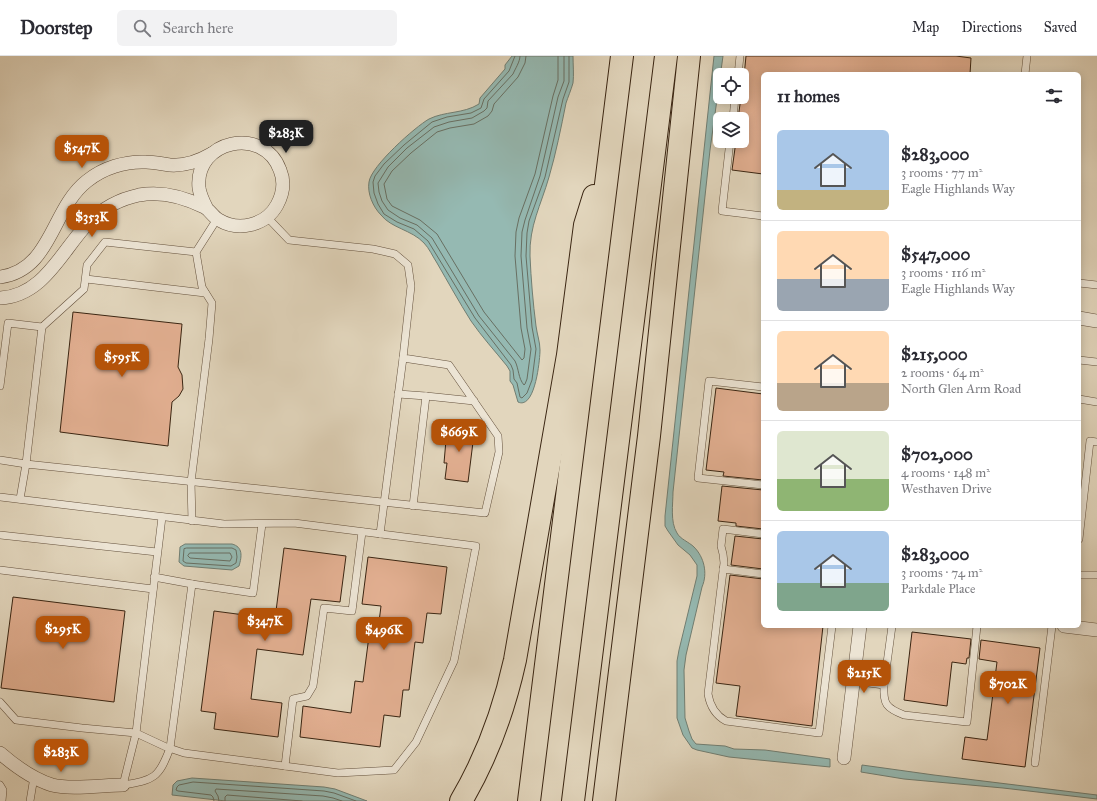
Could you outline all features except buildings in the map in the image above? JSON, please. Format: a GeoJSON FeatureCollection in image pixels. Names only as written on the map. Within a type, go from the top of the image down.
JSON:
{"type":"FeatureCollection","features":[{"type":"Feature","properties":{"kind":"highway"},"geometry":{"type":"LineString","coordinates":[[529,801],[622,56]]}},
{"type":"Feature","properties":{"kind":"highway"},"geometry":{"type":"LineString","coordinates":[[573,801],[666,56]]}},
{"type":"Feature","properties":{"kind":"highway"},"geometry":{"type":"LineString","coordinates":[[604,801],[649,436],[689,56]]}},
{"type":"Feature","properties":{"kind":"highway"},"geometry":{"type":"LineString","coordinates":[[461,801],[488,750],[508,693],[526,601],[568,354],[585,225],[611,142]]}},
{"type":"Feature","properties":{"kind":"highway"},"geometry":{"type":"LineString","coordinates":[[608,801],[610,761]]}},
{"type":"Feature","properties":{"kind":"street"},"geometry":{"type":"LineString","coordinates":[[0,277],[10,275],[24,269],[35,260],[72,196],[83,184],[99,173],[114,166],[135,162],[178,165],[197,161],[213,153],[224,145],[239,142],[254,144],[262,148],[273,157],[281,172],[283,186],[279,202],[274,210],[255,224],[241,226],[230,225],[217,219],[206,207],[200,195],[199,179],[200,172],[205,162],[213,153]]}},
{"type":"Feature","properties":{"kind":"street"},"geometry":{"type":"LineString","coordinates":[[0,298],[18,294],[37,284],[48,273],[89,222],[109,206],[118,202],[141,195],[159,194],[183,198],[206,207]]}},
{"type":"Feature","properties":{"kind":"street"},"geometry":{"type":"LineString","coordinates":[[1081,318],[1097,321]]}},
{"type":"Feature","properties":{"kind":"street"},"geometry":{"type":"LineString","coordinates":[[844,758],[860,628]]}},
{"type":"Feature","properties":{"kind":"street"},"geometry":{"type":"LineString","coordinates":[[1081,628],[1097,630]]}},
{"type":"Feature","properties":{"kind":"street"},"geometry":{"type":"LineString","coordinates":[[0,753],[11,763],[34,777],[53,785],[66,787],[123,785]]}},
{"type":"Feature","properties":{"kind":"lane"},"geometry":{"type":"LineString","coordinates":[[739,68],[740,56]]}},
{"type":"Feature","properties":{"kind":"lane"},"geometry":{"type":"LineString","coordinates":[[1025,72],[1027,56]]}},
{"type":"Feature","properties":{"kind":"lane"},"geometry":{"type":"LineString","coordinates":[[729,148],[722,211],[761,216]]}},
{"type":"Feature","properties":{"kind":"lane"},"geometry":{"type":"LineString","coordinates":[[267,216],[289,240],[373,249],[395,254],[408,265],[411,286],[380,534]]}},
{"type":"Feature","properties":{"kind":"lane"},"geometry":{"type":"LineString","coordinates":[[192,521],[191,482],[212,303],[202,287],[196,252],[217,219]]}},
{"type":"Feature","properties":{"kind":"lane"},"geometry":{"type":"LineString","coordinates":[[20,499],[26,464],[42,327],[84,288],[87,265],[106,242],[196,252]]}},
{"type":"Feature","properties":{"kind":"lane"},"geometry":{"type":"LineString","coordinates":[[86,279],[205,293]]}},
{"type":"Feature","properties":{"kind":"lane"},"geometry":{"type":"LineString","coordinates":[[1081,282],[1097,285]]}},
{"type":"Feature","properties":{"kind":"lane"},"geometry":{"type":"LineString","coordinates":[[0,386],[8,323],[42,327]]}},
{"type":"Feature","properties":{"kind":"lane"},"geometry":{"type":"LineString","coordinates":[[0,460],[486,513],[499,452],[498,436],[449,365],[403,358]]}},
{"type":"Feature","properties":{"kind":"lane"},"geometry":{"type":"LineString","coordinates":[[1081,362],[1097,362]]}},
{"type":"Feature","properties":{"kind":"lane"},"geometry":{"type":"LineString","coordinates":[[761,388],[709,381],[698,478],[761,485]]}},
{"type":"Feature","properties":{"kind":"lane"},"geometry":{"type":"LineString","coordinates":[[398,394],[474,401]]}},
{"type":"Feature","properties":{"kind":"lane"},"geometry":{"type":"LineString","coordinates":[[413,506],[426,396]]}},
{"type":"Feature","properties":{"kind":"lane"},"geometry":{"type":"LineString","coordinates":[[1081,399],[1097,402]]}},
{"type":"Feature","properties":{"kind":"lane"},"geometry":{"type":"LineString","coordinates":[[1081,515],[1090,441],[1097,442]]}},
{"type":"Feature","properties":{"kind":"lane"},"geometry":{"type":"LineString","coordinates":[[0,497],[224,524],[294,523],[476,546],[454,661],[416,742],[394,770],[338,773],[184,753],[136,733],[16,720],[0,702]]}},
{"type":"Feature","properties":{"kind":"lane"},"geometry":{"type":"LineString","coordinates":[[162,517],[136,733],[123,785],[145,782],[156,775],[164,766],[170,748],[192,584]]}},
{"type":"Feature","properties":{"kind":"lane"},"geometry":{"type":"LineString","coordinates":[[154,577],[254,593],[262,524]]}},
{"type":"Feature","properties":{"kind":"lane"},"geometry":{"type":"LineString","coordinates":[[761,534],[723,529],[721,546],[723,554],[723,569],[708,694],[711,706],[720,718],[726,721],[819,732],[832,628]]}},
{"type":"Feature","properties":{"kind":"lane"},"geometry":{"type":"LineString","coordinates":[[285,766],[293,699],[307,696],[313,686],[324,608],[352,611],[362,532]]}},
{"type":"Feature","properties":{"kind":"lane"},"geometry":{"type":"LineString","coordinates":[[0,535],[157,552]]}},
{"type":"Feature","properties":{"kind":"lane"},"geometry":{"type":"LineString","coordinates":[[723,569],[761,574]]}},
{"type":"Feature","properties":{"kind":"lane"},"geometry":{"type":"LineString","coordinates":[[0,570],[153,589]]}},
{"type":"Feature","properties":{"kind":"lane"},"geometry":{"type":"LineString","coordinates":[[1081,575],[1097,575]]}},
{"type":"Feature","properties":{"kind":"lane"},"geometry":{"type":"LineString","coordinates":[[892,628],[884,685],[883,698],[885,704],[904,714],[966,722],[977,628]]}},
{"type":"Feature","properties":{"kind":"lane"},"geometry":{"type":"LineString","coordinates":[[1034,763],[1052,628]]}},
{"type":"Feature","properties":{"kind":"lane"},"geometry":{"type":"LineString","coordinates":[[853,681],[884,685]]}},
{"type":"Feature","properties":{"kind":"lane"},"geometry":{"type":"LineString","coordinates":[[30,801],[34,777]]}},
{"type":"Feature","properties":{"kind":"lane"},"geometry":{"type":"LineString","coordinates":[[0,785],[3,790],[2,801]]}},
{"type":"Feature","properties":{"kind":"water"},"geometry":{"type":"Polygon","coordinates":[[[512,56],[573,56],[573,83],[566,103],[552,168],[531,235],[530,256],[532,282],[540,350],[538,373],[535,383],[529,399],[524,402],[518,402],[513,385],[510,381],[510,371],[471,321],[428,247],[414,235],[390,223],[378,212],[373,204],[369,186],[372,175],[385,157],[422,123],[435,116],[467,109],[479,104],[480,98],[505,69],[505,65],[512,56]]]}},
{"type":"Feature","properties":{"kind":"water"},"geometry":{"type":"Polygon","coordinates":[[[714,56],[723,56],[721,68],[713,68],[713,104],[716,104],[715,112],[713,112],[713,128],[673,492],[672,513],[675,529],[680,537],[692,545],[697,551],[703,560],[705,571],[704,582],[686,655],[684,670],[685,718],[692,739],[696,744],[725,746],[734,749],[765,750],[830,759],[830,767],[729,757],[692,748],[683,735],[677,718],[677,661],[697,576],[697,565],[690,555],[678,545],[668,531],[665,526],[714,56]]]}},
{"type":"Feature","properties":{"kind":"water"},"geometry":{"type":"Polygon","coordinates":[[[185,544],[236,545],[241,552],[239,566],[232,570],[184,566],[179,562],[180,547],[185,544]]]}},
{"type":"Feature","properties":{"kind":"water"},"geometry":{"type":"Polygon","coordinates":[[[862,765],[1097,795],[1097,799],[1003,788],[904,779],[861,772],[862,765]]]}},
{"type":"Feature","properties":{"kind":"water"},"geometry":{"type":"Polygon","coordinates":[[[192,778],[324,787],[335,789],[367,801],[226,801],[172,795],[173,785],[177,781],[192,778]]]}}]}
